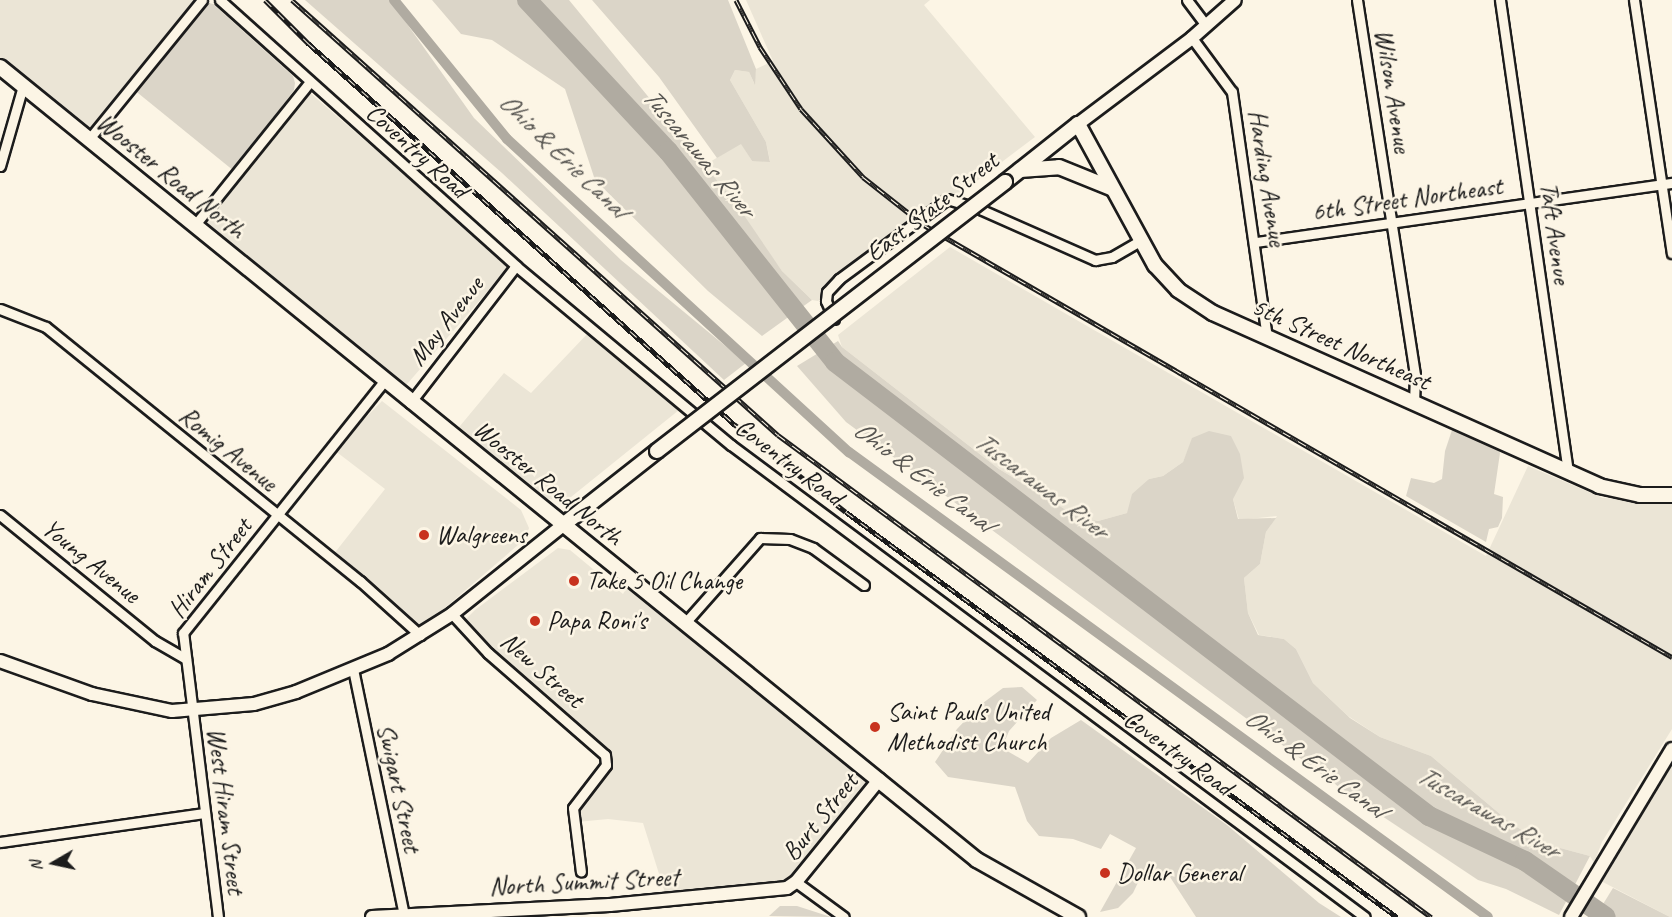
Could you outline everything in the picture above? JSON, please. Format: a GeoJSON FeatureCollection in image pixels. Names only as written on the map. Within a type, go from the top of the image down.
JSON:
{"type":"FeatureCollection","features":[{"type":"Feature","properties":{"kind":"main road","name":"Wooster Road North"},"geometry":{"type":"LineString","coordinates":[[0,67],[410,403],[994,873],[1078,917]]}},
{"type":"Feature","properties":{"kind":"main road","name":"East State Street"},"geometry":{"type":"LineString","coordinates":[[562,525],[1078,124]]}},
{"type":"Feature","properties":{"kind":"main road","name":"5th Street Northeast"},"geometry":{"type":"LineString","coordinates":[[1078,124],[1155,265],[1186,296],[1213,313],[1568,472],[1620,492],[1672,495]]}},
{"type":"Feature","properties":{"kind":"main road"},"geometry":{"type":"LineString","coordinates":[[1018,170],[1059,167],[1111,188]]}},
{"type":"Feature","properties":{"kind":"street"},"geometry":{"type":"LineString","coordinates":[[89,140],[202,0]]}},
{"type":"Feature","properties":{"kind":"street","name":"Coventry Road"},"geometry":{"type":"LineString","coordinates":[[219,0],[516,266],[730,444],[1365,917]]}},
{"type":"Feature","properties":{"kind":"street"},"geometry":{"type":"LineString","coordinates":[[1187,0],[1205,24]]}},
{"type":"Feature","properties":{"kind":"street","name":"East State Street"},"geometry":{"type":"LineString","coordinates":[[1078,124],[1192,38],[1205,24],[1235,0]]}},
{"type":"Feature","properties":{"kind":"street","name":"Wilson Avenue"},"geometry":{"type":"LineString","coordinates":[[1357,0],[1415,375],[1414,403]]}},
{"type":"Feature","properties":{"kind":"street","name":"Taft Avenue"},"geometry":{"type":"LineString","coordinates":[[1500,0],[1568,472]]}},
{"type":"Feature","properties":{"kind":"street"},"geometry":{"type":"LineString","coordinates":[[1634,0],[1672,253]]}},
{"type":"Feature","properties":{"kind":"street","name":"Harding Avenue"},"geometry":{"type":"LineString","coordinates":[[1192,38],[1232,92],[1256,242],[1267,338]]}},
{"type":"Feature","properties":{"kind":"street"},"geometry":{"type":"LineString","coordinates":[[194,226],[309,83]]}},
{"type":"Feature","properties":{"kind":"street"},"geometry":{"type":"LineString","coordinates":[[0,166],[24,86]]}},
{"type":"Feature","properties":{"kind":"street","name":"6th Street Northeast"},"geometry":{"type":"LineString","coordinates":[[1256,242],[1672,183]]}},
{"type":"Feature","properties":{"kind":"street"},"geometry":{"type":"LineString","coordinates":[[835,320],[826,301],[827,292],[839,279],[946,200],[982,210],[1095,260],[1112,257],[1140,241]]}},
{"type":"Feature","properties":{"kind":"street","name":"May Avenue"},"geometry":{"type":"LineString","coordinates":[[410,403],[516,266]]}},
{"type":"Feature","properties":{"kind":"street","name":"Romig Avenue"},"geometry":{"type":"LineString","coordinates":[[0,309],[46,327],[367,587],[420,635]]}},
{"type":"Feature","properties":{"kind":"street","name":"Hiram Street"},"geometry":{"type":"LineString","coordinates":[[193,711],[183,633],[384,381]]}},
{"type":"Feature","properties":{"kind":"street","name":"Young Avenue"},"geometry":{"type":"LineString","coordinates":[[0,515],[155,641],[186,659]]}},
{"type":"Feature","properties":{"kind":"street"},"geometry":{"type":"LineString","coordinates":[[0,660],[122,702],[193,711],[254,704],[353,669],[420,635],[452,614],[562,525]]}},
{"type":"Feature","properties":{"kind":"street"},"geometry":{"type":"LineString","coordinates":[[684,624],[760,538],[790,539],[813,548],[864,585]]}},
{"type":"Feature","properties":{"kind":"street","name":"New Street"},"geometry":{"type":"LineString","coordinates":[[452,614],[488,653],[605,755],[606,765],[573,808],[581,872]]}},
{"type":"Feature","properties":{"kind":"street","name":"Swigart Street"},"geometry":{"type":"LineString","coordinates":[[353,669],[404,915]]}},
{"type":"Feature","properties":{"kind":"street","name":"West Hiram Street"},"geometry":{"type":"LineString","coordinates":[[193,711],[218,917]]}},
{"type":"Feature","properties":{"kind":"street"},"geometry":{"type":"LineString","coordinates":[[1571,917],[1672,749]]}},
{"type":"Feature","properties":{"kind":"street","name":"Burt Street"},"geometry":{"type":"LineString","coordinates":[[796,882],[879,780]]}},
{"type":"Feature","properties":{"kind":"street"},"geometry":{"type":"LineString","coordinates":[[0,842],[205,813]]}},
{"type":"Feature","properties":{"kind":"street"},"geometry":{"type":"LineString","coordinates":[[796,882],[844,917]]}},
{"type":"Feature","properties":{"kind":"street","name":"North Summit Street"},"geometry":{"type":"LineString","coordinates":[[372,917],[505,913],[672,900],[776,890],[796,882]]}},
{"type":"Feature","properties":{"kind":"shaded area"},"geometry":{"type":"Polygon","coordinates":[[[0,0],[197,0],[89,135],[0,63],[0,0]]]}},
{"type":"Feature","properties":{"kind":"shaded area"},"geometry":{"type":"Polygon","coordinates":[[[305,0],[390,0],[474,118],[621,260],[746,363],[724,380],[502,173],[305,0]]]}},
{"type":"Feature","properties":{"kind":"shaded area"},"geometry":{"type":"Polygon","coordinates":[[[432,0],[569,0],[737,205],[782,271],[812,300],[762,336],[708,291],[595,180],[565,89],[492,40],[461,34],[432,0]]]}},
{"type":"Feature","properties":{"kind":"shaded area"},"geometry":{"type":"Polygon","coordinates":[[[592,0],[728,0],[756,69],[755,85],[749,72],[735,70],[730,80],[766,142],[770,162],[752,161],[741,144],[717,158],[659,77],[592,0]]]}},
{"type":"Feature","properties":{"kind":"shaded area"},"geometry":{"type":"Polygon","coordinates":[[[746,0],[930,0],[924,5],[1035,137],[818,301],[812,300],[782,271],[705,165],[741,143],[752,161],[770,161],[766,142],[730,80],[735,70],[749,72],[754,83],[756,69],[773,61],[746,0]]]}},
{"type":"Feature","properties":{"kind":"shaded area"},"geometry":{"type":"Polygon","coordinates":[[[205,2],[213,4],[293,76],[295,83],[294,90],[234,171],[133,89],[205,2]]]}},
{"type":"Feature","properties":{"kind":"shaded area"},"geometry":{"type":"Polygon","coordinates":[[[308,91],[510,266],[395,398],[193,223],[308,91]]]}},
{"type":"Feature","properties":{"kind":"shaded area"},"geometry":{"type":"Polygon","coordinates":[[[950,247],[1486,556],[1528,466],[1603,498],[1672,502],[1672,729],[1602,842],[1594,863],[1590,856],[1549,845],[1513,825],[1431,756],[1380,737],[1348,716],[1313,683],[1296,649],[1284,639],[1259,635],[1248,613],[1244,578],[1260,564],[1266,532],[1277,516],[1239,520],[1233,499],[1193,438],[1183,462],[1163,476],[1149,479],[1127,513],[1098,521],[1076,516],[999,469],[842,347],[838,335],[950,247]]]}},
{"type":"Feature","properties":{"kind":"shaded area"},"geometry":{"type":"Polygon","coordinates":[[[590,331],[679,410],[571,497],[560,501],[544,498],[455,432],[504,373],[531,393],[590,331]]]}},
{"type":"Feature","properties":{"kind":"shaded area"},"geometry":{"type":"Polygon","coordinates":[[[838,341],[842,347],[999,469],[1076,516],[1098,521],[1127,513],[1132,494],[1149,479],[1163,476],[1183,462],[1192,438],[1209,431],[1231,436],[1240,454],[1244,478],[1233,499],[1238,519],[1276,518],[1266,532],[1260,564],[1244,578],[1248,613],[1258,635],[1284,639],[1296,649],[1313,683],[1350,718],[1380,737],[1431,756],[1513,825],[1549,845],[1590,856],[1559,915],[1506,889],[1478,880],[1343,790],[846,422],[797,366],[838,341]]]}},
{"type":"Feature","properties":{"kind":"shaded area"},"geometry":{"type":"Polygon","coordinates":[[[382,401],[521,510],[529,528],[525,539],[419,630],[333,555],[385,489],[334,450],[382,401]]]}},
{"type":"Feature","properties":{"kind":"shaded area"},"geometry":{"type":"Polygon","coordinates":[[[1452,430],[1497,447],[1500,453],[1494,494],[1503,497],[1502,518],[1498,527],[1489,529],[1486,542],[1406,496],[1411,478],[1434,483],[1442,479],[1445,451],[1452,430]]]}},
{"type":"Feature","properties":{"kind":"shaded area"},"geometry":{"type":"Polygon","coordinates":[[[558,548],[570,550],[623,594],[627,587],[875,779],[790,880],[666,896],[643,823],[608,819],[577,822],[577,808],[609,764],[607,749],[466,627],[466,619],[475,610],[558,548]]]}},
{"type":"Feature","properties":{"kind":"shaded area"},"geometry":{"type":"Polygon","coordinates":[[[1022,687],[1037,700],[1009,731],[1002,748],[1028,763],[1051,738],[1081,720],[1227,825],[1319,903],[1341,917],[1196,917],[1170,877],[1154,870],[1143,872],[1133,893],[1118,908],[1100,912],[1136,848],[1110,834],[1101,849],[1073,839],[1039,836],[1027,821],[1015,787],[948,777],[935,762],[957,729],[979,706],[1003,688],[1022,687]]]}},
{"type":"Feature","properties":{"kind":"shaded area"},"geometry":{"type":"Polygon","coordinates":[[[1672,763],[1672,917],[1670,917],[1599,880],[1672,763]]]}},
{"type":"Feature","properties":{"kind":"shaded area"},"geometry":{"type":"Polygon","coordinates":[[[1613,888],[1670,917],[1595,917],[1613,888]]]}},
{"type":"Feature","properties":{"kind":"shaded area"},"geometry":{"type":"Polygon","coordinates":[[[780,906],[797,906],[831,917],[769,916],[780,906]]]}},
{"type":"Feature","properties":{"kind":"waterway","name":"Ohio & Erie Canal"},"geometry":{"type":"LineString","coordinates":[[394,0],[507,139],[849,452],[1488,917]]}},
{"type":"Feature","properties":{"kind":"waterway","name":"Tuscarawas River"},"geometry":{"type":"LineString","coordinates":[[527,0],[668,151],[835,362],[1429,816],[1525,861],[1606,917]]}},
{"type":"Feature","properties":{"kind":"railway"},"geometry":{"type":"LineString","coordinates":[[265,0],[308,43],[734,424],[846,512],[1397,917]]}},
{"type":"Feature","properties":{"kind":"railway"},"geometry":{"type":"LineString","coordinates":[[292,0],[778,435],[1431,917]]}},
{"type":"Feature","properties":{"kind":"railway"},"geometry":{"type":"LineString","coordinates":[[736,0],[760,47],[801,109],[863,177],[924,225],[1672,657]]}},
{"type":"Feature","properties":{"kind":"place","name":"Walgreens"},"geometry":{"type":"Point","coordinates":[424,535]}},
{"type":"Feature","properties":{"kind":"place","name":"Take 5 Oil Change"},"geometry":{"type":"Point","coordinates":[574,581]}},
{"type":"Feature","properties":{"kind":"place","name":"Papa Roni's"},"geometry":{"type":"Point","coordinates":[535,621]}},
{"type":"Feature","properties":{"kind":"place","name":"Saint Pauls United Methodist Church"},"geometry":{"type":"Point","coordinates":[875,727]}},
{"type":"Feature","properties":{"kind":"place","name":"Dollar General"},"geometry":{"type":"Point","coordinates":[1105,873]}}]}
